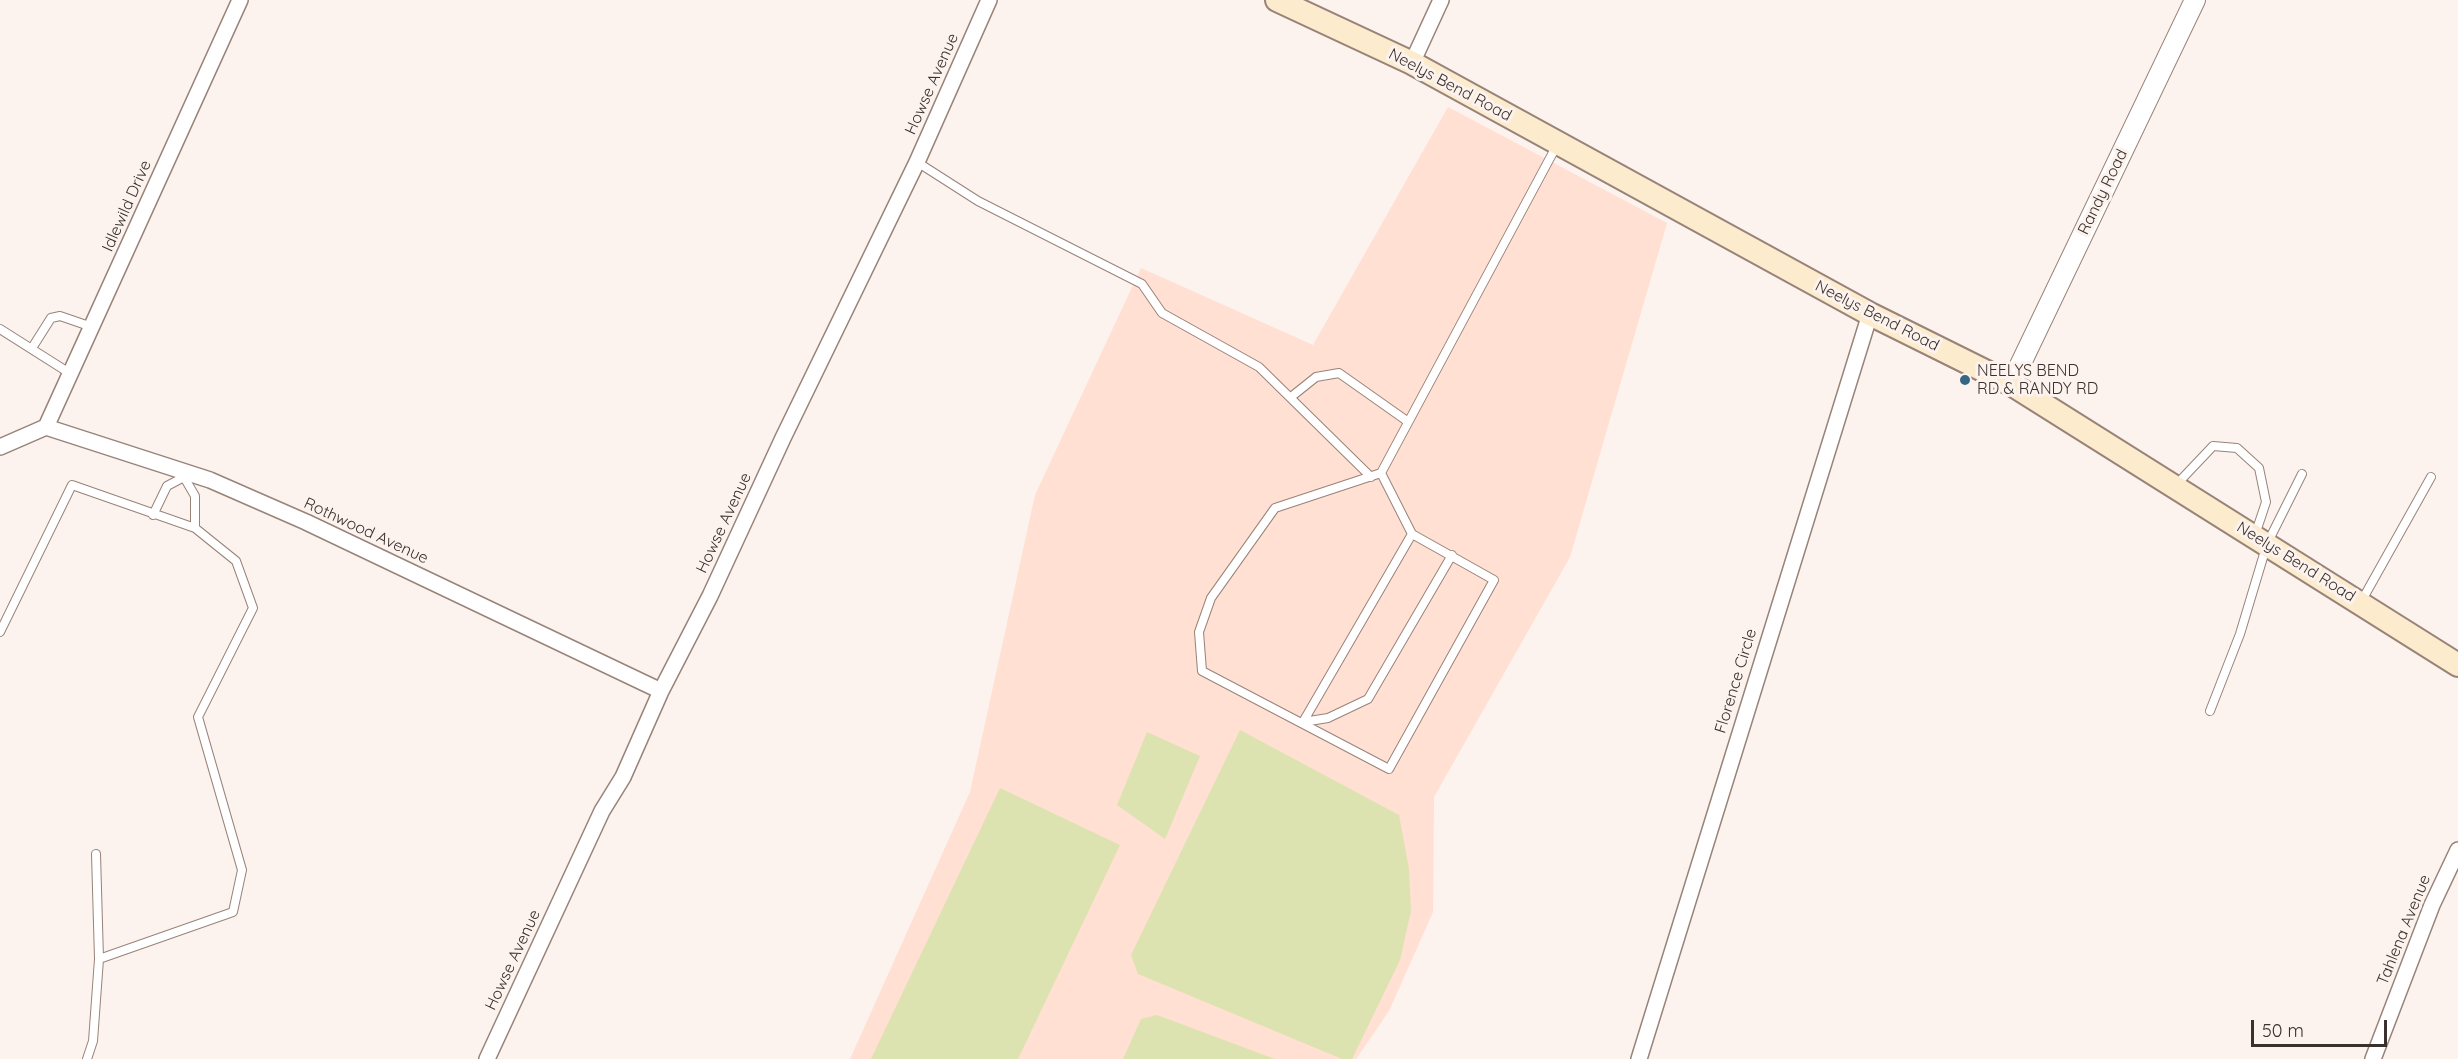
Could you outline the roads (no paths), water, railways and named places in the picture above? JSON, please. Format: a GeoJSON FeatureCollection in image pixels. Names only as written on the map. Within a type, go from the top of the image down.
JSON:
{"type":"FeatureCollection","features":[{"type":"Feature","properties":{"kind":"main road","name":"Neelys Bend Road"},"geometry":{"type":"LineString","coordinates":[[1277,0],[1412,63],[1870,314],[2011,384],[2458,665]]}},
{"type":"Feature","properties":{"kind":"street","name":"Idlewild Drive"},"geometry":{"type":"LineString","coordinates":[[46,427],[240,0]]}},
{"type":"Feature","properties":{"kind":"street","name":"Howse Avenue"},"geometry":{"type":"LineString","coordinates":[[487,1059],[602,811],[623,777],[661,691],[710,596],[783,438],[917,162],[989,0]]}},
{"type":"Feature","properties":{"kind":"street"},"geometry":{"type":"LineString","coordinates":[[1412,63],[1441,0]]}},
{"type":"Feature","properties":{"kind":"street","name":"Randy Road"},"geometry":{"type":"LineString","coordinates":[[2011,384],[2195,0]]}},
{"type":"Feature","properties":{"kind":"street","name":"Florence Circle"},"geometry":{"type":"LineString","coordinates":[[1639,1059],[1870,314]]}},
{"type":"Feature","properties":{"kind":"street"},"geometry":{"type":"LineString","coordinates":[[0,447],[46,427]]}},
{"type":"Feature","properties":{"kind":"street","name":"Rothwood Avenue"},"geometry":{"type":"LineString","coordinates":[[46,427],[184,474],[306,522],[661,691]]}},
{"type":"Feature","properties":{"kind":"street","name":"Tahlena Avenue"},"geometry":{"type":"LineString","coordinates":[[2373,1059],[2432,905],[2458,850]]}},
{"type":"Feature","properties":{"kind":"lane"},"geometry":{"type":"LineString","coordinates":[[1381,473],[1412,534],[1494,580],[1389,769],[1202,671],[1199,632],[1211,598],[1275,508],[1381,473],[1558,143]]}},
{"type":"Feature","properties":{"kind":"lane"},"geometry":{"type":"LineString","coordinates":[[917,162],[978,201],[1142,284],[1162,313],[1259,367],[1371,477]]}},
{"type":"Feature","properties":{"kind":"lane"},"geometry":{"type":"LineString","coordinates":[[32,348],[51,318],[60,316],[92,327]]}},
{"type":"Feature","properties":{"kind":"lane"},"geometry":{"type":"LineString","coordinates":[[0,329],[71,374]]}},
{"type":"Feature","properties":{"kind":"lane"},"geometry":{"type":"LineString","coordinates":[[1291,397],[1316,377],[1339,373],[1407,421]]}},
{"type":"Feature","properties":{"kind":"lane"},"geometry":{"type":"LineString","coordinates":[[2176,486],[2213,446],[2237,448],[2259,468],[2266,502],[2261,540],[2240,634],[2210,711]]}},
{"type":"Feature","properties":{"kind":"lane"},"geometry":{"type":"LineString","coordinates":[[153,515],[167,486],[184,474],[195,496],[195,528]]}},
{"type":"Feature","properties":{"kind":"lane"},"geometry":{"type":"LineString","coordinates":[[2261,540],[2302,474]]}},
{"type":"Feature","properties":{"kind":"lane"},"geometry":{"type":"LineString","coordinates":[[2360,603],[2431,477]]}},
{"type":"Feature","properties":{"kind":"lane"},"geometry":{"type":"LineString","coordinates":[[0,632],[72,485],[195,528],[236,561],[254,608],[198,717],[242,870],[233,912],[99,959]]}},
{"type":"Feature","properties":{"kind":"lane"},"geometry":{"type":"LineString","coordinates":[[1303,722],[1412,534]]}},
{"type":"Feature","properties":{"kind":"lane"},"geometry":{"type":"LineString","coordinates":[[1303,722],[1328,718],[1368,699],[1452,555]]}},
{"type":"Feature","properties":{"kind":"lane"},"geometry":{"type":"LineString","coordinates":[[87,1059],[93,1041],[99,959],[96,854]]}},
{"type":"Feature","properties":{"kind":"place","name":"NEELYS BEND RD & RANDY RD"},"geometry":{"type":"Point","coordinates":[1965,380]}}]}
